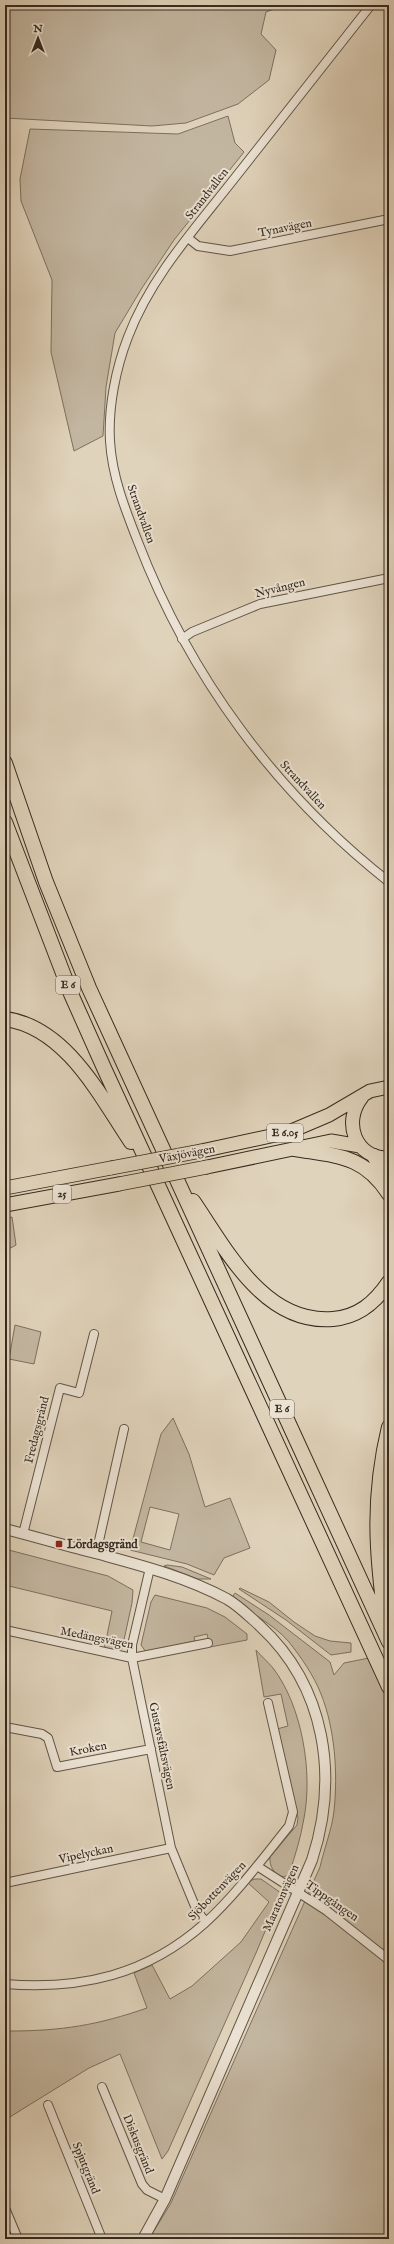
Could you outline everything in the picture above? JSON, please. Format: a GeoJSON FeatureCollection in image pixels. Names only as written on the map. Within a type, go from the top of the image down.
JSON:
{"type":"FeatureCollection","features":[{"type":"Feature","properties":{"kind":"highway","name":"E 6"},"geometry":{"type":"LineString","coordinates":[[5,763],[46,882],[89,988],[169,1166],[389,1641]]}},
{"type":"Feature","properties":{"kind":"highway","name":"E 6"},"geometry":{"type":"LineString","coordinates":[[5,822],[71,994],[389,1687]]}},
{"type":"Feature","properties":{"kind":"highway"},"geometry":{"type":"LineString","coordinates":[[5,1019],[35,1029],[61,1047],[84,1073],[157,1182]]}},
{"type":"Feature","properties":{"kind":"highway","name":"Växjövägen"},"geometry":{"type":"LineString","coordinates":[[5,1188],[201,1151],[290,1132],[330,1115],[370,1091],[389,1087]]}},
{"type":"Feature","properties":{"kind":"highway"},"geometry":{"type":"LineString","coordinates":[[360,1146],[356,1140],[351,1125],[353,1110],[362,1097]]}},
{"type":"Feature","properties":{"kind":"highway","name":"Växjövägen"},"geometry":{"type":"LineString","coordinates":[[5,1205],[295,1149],[331,1140],[360,1146],[374,1156],[389,1158]]}},
{"type":"Feature","properties":{"kind":"highway"},"geometry":{"type":"LineString","coordinates":[[295,1149],[346,1158],[362,1164],[373,1172],[389,1194]]}},
{"type":"Feature","properties":{"kind":"highway"},"geometry":{"type":"LineString","coordinates":[[374,1156],[389,1187]]}},
{"type":"Feature","properties":{"kind":"highway"},"geometry":{"type":"LineString","coordinates":[[169,1166],[246,1277],[273,1302],[287,1310],[305,1317],[324,1320],[340,1319],[356,1314],[370,1306],[389,1282]]}},
{"type":"Feature","properties":{"kind":"highway"},"geometry":{"type":"LineString","coordinates":[[389,1426],[382,1463],[376,1522],[380,1577],[389,1641]]}},
{"type":"Feature","properties":{"kind":"street","name":"Strandvallen"},"geometry":{"type":"LineString","coordinates":[[371,5],[188,238],[148,292],[128,338],[113,390],[110,440],[119,493],[146,562],[182,639],[230,716],[285,786],[359,859],[389,882]]}},
{"type":"Feature","properties":{"kind":"street","name":"Tynavägen"},"geometry":{"type":"LineString","coordinates":[[188,238],[198,246],[230,251],[389,219]]}},
{"type":"Feature","properties":{"kind":"street","name":"Nyvången"},"geometry":{"type":"LineString","coordinates":[[182,639],[192,632],[260,604],[389,578]]}},
{"type":"Feature","properties":{"kind":"street","name":"Fredagsgränd"},"geometry":{"type":"LineString","coordinates":[[22,1534],[60,1388],[79,1393],[94,1334]]}},
{"type":"Feature","properties":{"kind":"street"},"geometry":{"type":"LineString","coordinates":[[96,1554],[124,1429]]}},
{"type":"Feature","properties":{"kind":"street","name":"Maratonvägen"},"geometry":{"type":"LineString","coordinates":[[5,1529],[150,1568],[206,1588],[234,1603],[271,1636],[294,1666],[312,1703],[318,1721],[325,1754],[326,1798],[320,1837],[312,1860],[165,2199],[144,2239]]}},
{"type":"Feature","properties":{"kind":"street","name":"Gustavsfältsvägen"},"geometry":{"type":"LineString","coordinates":[[150,1568],[132,1644],[132,1658],[171,1848],[197,1911],[206,1922]]}},
{"type":"Feature","properties":{"kind":"street","name":"Medängsvägen"},"geometry":{"type":"LineString","coordinates":[[5,1630],[132,1658],[208,1644]]}},
{"type":"Feature","properties":{"kind":"street","name":"Sjöbottenvägen"},"geometry":{"type":"LineString","coordinates":[[5,1984],[33,1986],[86,1983],[116,1975],[148,1961],[181,1942],[206,1922],[257,1866],[289,1826],[293,1812],[268,1702]]}},
{"type":"Feature","properties":{"kind":"street","name":"Kroken"},"geometry":{"type":"LineString","coordinates":[[5,1726],[42,1734],[48,1738],[57,1767],[151,1748]]}},
{"type":"Feature","properties":{"kind":"street","name":"Vipelyckan"},"geometry":{"type":"LineString","coordinates":[[5,1883],[171,1848]]}},
{"type":"Feature","properties":{"kind":"street","name":"Tippgången"},"geometry":{"type":"LineString","coordinates":[[257,1866],[298,1891],[363,1937],[389,1960]]}},
{"type":"Feature","properties":{"kind":"street","name":"Diskusgränd"},"geometry":{"type":"LineString","coordinates":[[102,2087],[142,2184],[147,2190],[165,2199]]}},
{"type":"Feature","properties":{"kind":"street","name":"Spjutgränd"},"geometry":{"type":"LineString","coordinates":[[48,2105],[102,2239]]}},
{"type":"Feature","properties":{"kind":"street"},"geometry":{"type":"LineString","coordinates":[[5,2208],[18,2239]]}},
{"type":"Feature","properties":{"kind":"shaded area"},"geometry":{"type":"Polygon","coordinates":[[[5,5],[285,5],[266,12],[261,34],[276,50],[269,80],[238,104],[186,123],[152,126],[5,118],[5,5]]]}},
{"type":"Feature","properties":{"kind":"shaded area"},"geometry":{"type":"Polygon","coordinates":[[[228,116],[235,143],[244,152],[174,240],[142,288],[115,333],[106,387],[103,436],[74,451],[51,352],[52,280],[21,201],[20,179],[30,129],[178,134],[228,116]]]}},
{"type":"Feature","properties":{"kind":"shaded area"},"geometry":{"type":"Polygon","coordinates":[[[12,1217],[16,1245],[5,1251],[5,1219],[12,1217]]]}},
{"type":"Feature","properties":{"kind":"shaded area"},"geometry":{"type":"Polygon","coordinates":[[[15,1325],[41,1332],[34,1364],[9,1359],[15,1325]]]}},
{"type":"Feature","properties":{"kind":"shaded area"},"geometry":{"type":"Polygon","coordinates":[[[173,1418],[189,1454],[205,1507],[230,1498],[250,1548],[224,1558],[214,1575],[187,1564],[130,1550],[161,1434],[173,1418]],[[150,1507],[141,1542],[170,1550],[179,1514],[150,1507]]]}},
{"type":"Feature","properties":{"kind":"shaded area"},"geometry":{"type":"Polygon","coordinates":[[[5,1549],[108,1576],[133,1590],[132,1603],[122,1649],[116,1653],[104,1650],[112,1611],[5,1585],[5,1549]]]}},
{"type":"Feature","properties":{"kind":"shaded area"},"geometry":{"type":"Polygon","coordinates":[[[164,1566],[182,1567],[211,1579],[198,1579],[164,1566]]]}},
{"type":"Feature","properties":{"kind":"shaded area"},"geometry":{"type":"Polygon","coordinates":[[[240,1588],[269,1602],[294,1622],[315,1636],[330,1641],[351,1643],[351,1652],[331,1655],[286,1620],[239,1589],[240,1588]]]}},
{"type":"Feature","properties":{"kind":"shaded area"},"geometry":{"type":"Polygon","coordinates":[[[235,1593],[269,1615],[330,1662],[334,1675],[344,1663],[369,1658],[389,1703],[389,2239],[149,2239],[171,2203],[320,1867],[332,1825],[334,1811],[336,1782],[330,1722],[315,1680],[298,1654],[283,1635],[239,1602],[233,1596],[235,1593]]]}},
{"type":"Feature","properties":{"kind":"shaded area"},"geometry":{"type":"Polygon","coordinates":[[[155,1595],[207,1608],[225,1617],[247,1634],[247,1640],[210,1647],[207,1634],[194,1637],[195,1641],[146,1652],[141,1645],[151,1602],[155,1595]]]}},
{"type":"Feature","properties":{"kind":"shaded area"},"geometry":{"type":"Polygon","coordinates":[[[256,1650],[273,1668],[283,1683],[298,1720],[306,1760],[307,1780],[303,1825],[289,1874],[284,1877],[280,1876],[273,1870],[271,1867],[270,1857],[297,1825],[298,1818],[277,1729],[288,1726],[281,1694],[264,1697],[256,1650]]]}},
{"type":"Feature","properties":{"kind":"shaded area"},"geometry":{"type":"Polygon","coordinates":[[[255,1879],[261,1879],[281,1893],[168,2151],[162,2159],[120,2054],[89,2068],[5,2120],[5,2029],[10,2031],[29,2031],[80,2026],[112,2019],[147,2008],[134,1973],[152,1965],[170,1999],[192,1986],[241,1942],[269,1902],[247,1882],[255,1879]]]}},
{"type":"Feature","properties":{"kind":"place","name":"Lördagsgränd"},"geometry":{"type":"Point","coordinates":[59,1544]}}]}
